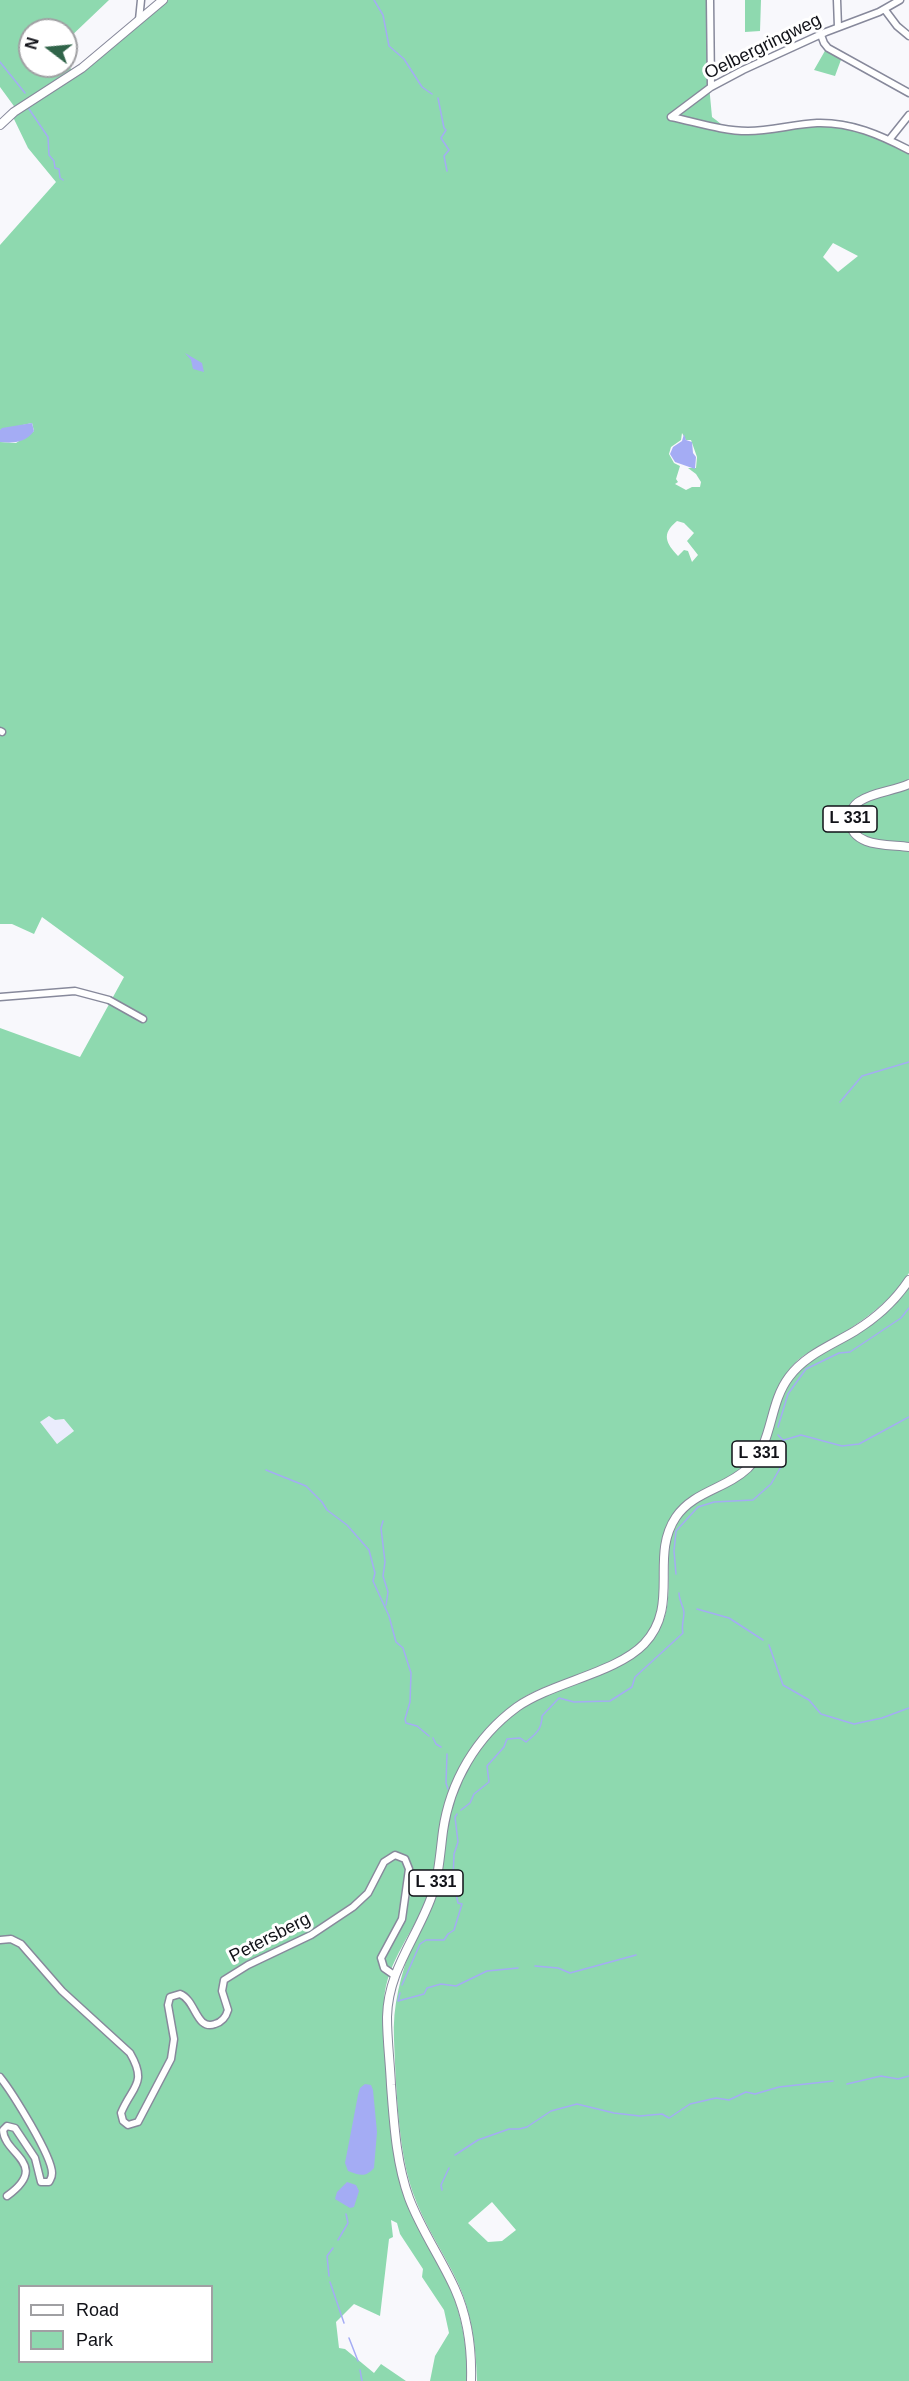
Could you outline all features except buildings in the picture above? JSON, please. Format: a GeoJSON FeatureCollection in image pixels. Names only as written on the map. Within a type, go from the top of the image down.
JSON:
{"type":"FeatureCollection","features":[{"type":"Feature","properties":{"kind":"main road"},"geometry":{"type":"LineString","coordinates":[[0,125],[14,112],[82,68],[163,0]]}},
{"type":"Feature","properties":{"kind":"main road","name":"L 331"},"geometry":{"type":"LineString","coordinates":[[909,784],[863,799],[854,807],[850,818],[853,830],[860,839],[872,843],[909,847]]}},
{"type":"Feature","properties":{"kind":"main road","name":"L 331"},"geometry":{"type":"LineString","coordinates":[[471,2381],[470,2341],[462,2309],[450,2278],[415,2212],[405,2185],[398,2154],[387,2018],[391,1974],[431,1898],[438,1876],[445,1820],[455,1785],[480,1742],[503,1719],[528,1700],[549,1689],[622,1660],[645,1643],[656,1627],[663,1609],[665,1546],[676,1516],[693,1499],[737,1477],[755,1460],[767,1437],[781,1388],[796,1368],[876,1316],[896,1297],[909,1280]]}},
{"type":"Feature","properties":{"kind":"street"},"geometry":{"type":"LineString","coordinates":[[140,20],[141,0]]}},
{"type":"Feature","properties":{"kind":"street"},"geometry":{"type":"LineString","coordinates":[[710,0],[711,87]]}},
{"type":"Feature","properties":{"kind":"street"},"geometry":{"type":"LineString","coordinates":[[837,0],[838,27]]}},
{"type":"Feature","properties":{"kind":"street","name":"Oelbergringweg"},"geometry":{"type":"LineString","coordinates":[[900,0],[885,10],[838,27],[743,70],[711,87],[671,117],[710,127],[748,131],[817,123],[843,124],[879,134],[909,150]]}},
{"type":"Feature","properties":{"kind":"street"},"geometry":{"type":"LineString","coordinates":[[885,10],[897,26],[909,36]]}},
{"type":"Feature","properties":{"kind":"street"},"geometry":{"type":"LineString","coordinates":[[821,35],[828,48],[909,93]]}},
{"type":"Feature","properties":{"kind":"street"},"geometry":{"type":"LineString","coordinates":[[889,140],[909,115]]}},
{"type":"Feature","properties":{"kind":"street"},"geometry":{"type":"LineString","coordinates":[[0,997],[75,991],[109,1000],[143,1019]]}},
{"type":"Feature","properties":{"kind":"street","name":"Petersberg"},"geometry":{"type":"LineString","coordinates":[[0,1940],[11,1940],[21,1944],[62,1991],[130,2053],[137,2067],[139,2078],[137,2088],[121,2113],[123,2121],[128,2125],[138,2122],[171,2059],[174,2039],[168,2005],[170,1997],[180,1994],[188,1998],[203,2024],[209,2025],[221,2021],[228,2010],[222,1991],[224,1980],[248,1965],[311,1935],[353,1907],[368,1893],[384,1862],[395,1854],[405,1859],[409,1869],[402,1919],[381,1958],[381,1965],[391,1974]]}},
{"type":"Feature","properties":{"kind":"street"},"geometry":{"type":"LineString","coordinates":[[0,2077],[22,2109],[48,2159],[52,2172],[49,2182],[41,2182],[35,2158],[15,2128],[7,2126],[3,2130],[4,2135],[21,2159],[25,2170],[21,2184],[7,2196]]}},
{"type":"Feature","properties":{"kind":"shaded area"},"geometry":{"type":"Polygon","coordinates":[[[49,1416],[55,1420],[64,1419],[74,1431],[57,1444],[39,1422],[49,1416]]]}},
{"type":"Feature","properties":{"kind":"green space"},"geometry":{"type":"Polygon","coordinates":[[[0,0],[109,0],[78,30],[78,18],[18,18],[18,78],[78,78],[78,72],[110,49],[168,0],[711,0],[709,85],[712,117],[722,125],[729,129],[760,131],[816,121],[844,121],[869,128],[909,148],[909,781],[855,801],[851,833],[909,850],[909,1273],[883,1304],[839,1336],[798,1360],[780,1385],[761,1443],[753,1456],[734,1474],[686,1501],[671,1518],[666,1534],[659,1610],[650,1632],[643,1641],[617,1659],[535,1691],[505,1711],[478,1739],[467,1755],[450,1791],[440,1829],[434,1875],[429,1893],[393,1966],[388,1979],[384,2007],[387,2053],[405,2197],[442,2268],[455,2299],[463,2329],[468,2381],[430,2381],[435,2356],[449,2333],[444,2310],[422,2277],[423,2269],[400,2234],[397,2223],[391,2220],[393,2237],[389,2239],[380,2316],[354,2304],[336,2322],[339,2348],[345,2349],[374,2373],[381,2364],[406,2381],[0,2381],[0,1028],[80,1057],[124,977],[42,917],[34,934],[12,924],[0,924],[0,442],[16,443],[34,431],[32,423],[0,430],[0,245],[56,182],[28,148],[13,117],[19,113],[0,87],[0,0]],[[833,243],[823,257],[838,272],[858,256],[833,243]],[[682,433],[681,440],[671,447],[669,454],[674,463],[680,466],[676,479],[678,482],[675,484],[686,490],[700,487],[701,482],[688,468],[696,468],[697,457],[691,440],[686,440],[682,433]],[[677,521],[669,530],[667,539],[678,556],[684,550],[688,551],[692,562],[698,555],[687,541],[694,533],[684,523],[677,521]],[[49,1416],[40,1422],[57,1444],[74,1431],[64,1419],[55,1420],[49,1416]]]}},
{"type":"Feature","properties":{"kind":"green space"},"geometry":{"type":"Polygon","coordinates":[[[745,0],[761,0],[760,31],[745,32],[745,0]]]}},
{"type":"Feature","properties":{"kind":"green space"},"geometry":{"type":"Polygon","coordinates":[[[826,49],[842,57],[835,76],[814,70],[826,49]]]}},
{"type":"Feature","properties":{"kind":"green space"},"geometry":{"type":"Polygon","coordinates":[[[909,787],[909,844],[868,838],[856,829],[853,821],[856,812],[867,801],[909,787]]]}},
{"type":"Feature","properties":{"kind":"green space"},"geometry":{"type":"Polygon","coordinates":[[[909,1286],[909,2381],[477,2381],[472,2331],[463,2295],[423,2216],[408,2176],[399,2118],[394,2040],[394,2015],[401,1978],[415,1938],[430,1906],[455,1793],[468,1766],[486,1741],[518,1710],[540,1697],[579,1681],[654,1637],[667,1610],[669,1548],[678,1520],[695,1502],[739,1479],[758,1462],[767,1445],[778,1401],[796,1374],[861,1330],[909,1286]],[[492,2202],[468,2223],[488,2242],[502,2241],[516,2230],[492,2202]]]}},
{"type":"Feature","properties":{"kind":"water"},"geometry":{"type":"Polygon","coordinates":[[[185,353],[202,363],[204,372],[193,369],[191,360],[185,353]]]}},
{"type":"Feature","properties":{"kind":"water"},"geometry":{"type":"Polygon","coordinates":[[[32,423],[34,431],[27,438],[15,442],[0,442],[2,428],[32,423]]]}},
{"type":"Feature","properties":{"kind":"water"},"geometry":{"type":"Polygon","coordinates":[[[684,434],[686,440],[692,442],[693,453],[696,457],[695,469],[675,462],[670,454],[673,447],[682,441],[684,434]]]}},
{"type":"Feature","properties":{"kind":"water"},"geometry":{"type":"Polygon","coordinates":[[[365,2084],[371,2085],[373,2090],[377,2132],[374,2168],[362,2175],[348,2171],[345,2163],[358,2095],[360,2088],[365,2084]]]}},
{"type":"Feature","properties":{"kind":"water"},"geometry":{"type":"Polygon","coordinates":[[[347,2182],[356,2185],[359,2191],[354,2207],[350,2208],[335,2199],[337,2192],[347,2182]]]}},
{"type":"Feature","properties":{"kind":"waterway"},"geometry":{"type":"LineString","coordinates":[[374,0],[383,15],[389,46],[404,59],[422,87],[432,94]]}},
{"type":"Feature","properties":{"kind":"waterway"},"geometry":{"type":"LineString","coordinates":[[0,62],[25,93]]}},
{"type":"Feature","properties":{"kind":"waterway"},"geometry":{"type":"LineString","coordinates":[[438,98],[446,130],[441,138],[449,150],[444,156],[447,171]]}},
{"type":"Feature","properties":{"kind":"waterway"},"geometry":{"type":"LineString","coordinates":[[29,109],[48,137],[49,155],[54,161],[55,168],[59,169],[60,178],[63,180]]}},
{"type":"Feature","properties":{"kind":"waterway"},"geometry":{"type":"LineString","coordinates":[[840,1102],[862,1076],[909,1062]]}},
{"type":"Feature","properties":{"kind":"waterway"},"geometry":{"type":"LineString","coordinates":[[778,1427],[788,1394],[806,1369],[839,1353],[850,1352],[901,1318],[909,1308]]}},
{"type":"Feature","properties":{"kind":"waterway"},"geometry":{"type":"LineString","coordinates":[[784,1440],[801,1435],[842,1446],[859,1444],[909,1417]]}},
{"type":"Feature","properties":{"kind":"waterway"},"geometry":{"type":"LineString","coordinates":[[676,1574],[674,1551],[676,1531],[698,1507],[714,1502],[753,1500],[771,1484],[786,1458],[783,1440],[778,1435]]}},
{"type":"Feature","properties":{"kind":"waterway"},"geometry":{"type":"LineString","coordinates":[[266,1470],[306,1486],[327,1510],[347,1525],[369,1550],[375,1573],[373,1581],[389,1616],[396,1642],[403,1648],[411,1673],[410,1702],[406,1723],[417,1726],[429,1736]]}},
{"type":"Feature","properties":{"kind":"waterway"},"geometry":{"type":"LineString","coordinates":[[383,1521],[381,1528],[385,1562],[383,1576],[388,1592],[386,1605]]}},
{"type":"Feature","properties":{"kind":"waterway"},"geometry":{"type":"LineString","coordinates":[[461,1810],[470,1803],[474,1794],[489,1782],[487,1766],[504,1747],[507,1739],[520,1738],[526,1742],[538,1731],[542,1716],[559,1698],[574,1702],[610,1701],[632,1687],[635,1677],[683,1633],[684,1612],[679,1593]]}},
{"type":"Feature","properties":{"kind":"waterway"},"geometry":{"type":"LineString","coordinates":[[697,1609],[729,1618],[763,1640]]}},
{"type":"Feature","properties":{"kind":"waterway"},"geometry":{"type":"LineString","coordinates":[[769,1645],[783,1685],[809,1700],[821,1714],[854,1724],[882,1718],[909,1708]]}},
{"type":"Feature","properties":{"kind":"waterway"},"geometry":{"type":"LineString","coordinates":[[433,1738],[441,1747]]}},
{"type":"Feature","properties":{"kind":"waterway"},"geometry":{"type":"LineString","coordinates":[[447,1754],[446,1783],[448,1789]]}},
{"type":"Feature","properties":{"kind":"waterway"},"geometry":{"type":"LineString","coordinates":[[402,1985],[420,1944],[426,1940],[444,1940],[454,1930],[462,1904],[458,1903],[453,1880],[454,1854],[458,1842],[455,1817],[457,1814]]}},
{"type":"Feature","properties":{"kind":"waterway"},"geometry":{"type":"LineString","coordinates":[[535,1966],[558,1968],[570,1973],[636,1955]]}},
{"type":"Feature","properties":{"kind":"waterway"},"geometry":{"type":"LineString","coordinates":[[400,1993],[398,2001],[424,1994],[427,1988],[441,1984],[456,1986],[487,1971],[518,1968]]}},
{"type":"Feature","properties":{"kind":"waterway"},"geometry":{"type":"LineString","coordinates":[[847,2084],[881,2076],[898,2079],[909,2076]]}},
{"type":"Feature","properties":{"kind":"waterway"},"geometry":{"type":"LineString","coordinates":[[455,2155],[478,2140],[509,2129],[527,2127],[551,2111],[577,2104],[614,2113],[640,2116],[662,2114],[669,2118],[690,2104],[716,2098],[729,2100],[746,2092],[755,2094],[779,2087],[833,2081]]}},
{"type":"Feature","properties":{"kind":"waterway"},"geometry":{"type":"LineString","coordinates":[[442,2190],[441,2185],[449,2168]]}},
{"type":"Feature","properties":{"kind":"waterway"},"geometry":{"type":"LineString","coordinates":[[338,2240],[348,2223],[346,2214]]}},
{"type":"Feature","properties":{"kind":"waterway"},"geometry":{"type":"LineString","coordinates":[[329,2276],[327,2256],[333,2248]]}},
{"type":"Feature","properties":{"kind":"waterway"},"geometry":{"type":"LineString","coordinates":[[330,2282],[344,2323]]}},
{"type":"Feature","properties":{"kind":"waterway"},"geometry":{"type":"LineString","coordinates":[[349,2338],[358,2361]]}},
{"type":"Feature","properties":{"kind":"waterway"},"geometry":{"type":"LineString","coordinates":[[360,2370],[362,2381]]}}]}
